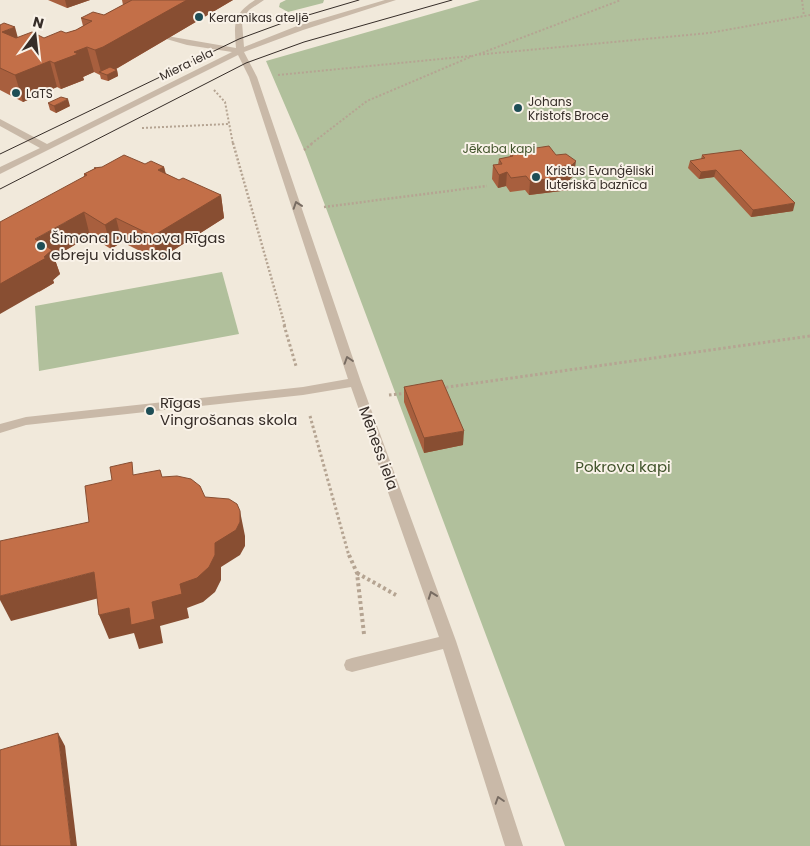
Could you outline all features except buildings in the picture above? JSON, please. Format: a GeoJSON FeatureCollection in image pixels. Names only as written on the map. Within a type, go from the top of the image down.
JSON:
{"type":"FeatureCollection","features":[{"type":"Feature","properties":{"kind":"street"},"geometry":{"type":"LineString","coordinates":[[167,38],[187,43],[240,50],[238,22],[246,10],[260,0]]}},
{"type":"Feature","properties":{"kind":"street","name":"Miera iela"},"geometry":{"type":"LineString","coordinates":[[0,172],[240,50],[300,28],[392,0]]}},
{"type":"Feature","properties":{"kind":"street","name":"Mēness iela"},"geometry":{"type":"LineString","coordinates":[[240,50],[253,77],[300,212],[355,382],[448,641],[514,846]]}},
{"type":"Feature","properties":{"kind":"street"},"geometry":{"type":"LineString","coordinates":[[0,122],[46,148]]}},
{"type":"Feature","properties":{"kind":"street"},"geometry":{"type":"LineString","coordinates":[[0,429],[26,421],[303,391],[355,382]]}},
{"type":"Feature","properties":{"kind":"street"},"geometry":{"type":"LineString","coordinates":[[352,665],[448,641]]}},
{"type":"Feature","properties":{"kind":"path"},"geometry":{"type":"LineString","coordinates":[[283,165],[367,101],[475,55],[621,0]]}},
{"type":"Feature","properties":{"kind":"path"},"geometry":{"type":"LineString","coordinates":[[802,0],[804,16]]}},
{"type":"Feature","properties":{"kind":"path"},"geometry":{"type":"LineString","coordinates":[[276,75],[700,34],[810,16]]}},
{"type":"Feature","properties":{"kind":"path"},"geometry":{"type":"LineString","coordinates":[[213,90],[222,94],[225,99],[228,124],[351,562],[357,573],[363,630],[371,660]]}},
{"type":"Feature","properties":{"kind":"path"},"geometry":{"type":"LineString","coordinates":[[142,127],[156,129],[228,124]]}},
{"type":"Feature","properties":{"kind":"path"},"geometry":{"type":"LineString","coordinates":[[300,212],[487,186]]}},
{"type":"Feature","properties":{"kind":"path"},"geometry":{"type":"LineString","coordinates":[[440,388],[810,336]]}},
{"type":"Feature","properties":{"kind":"path"},"geometry":{"type":"LineString","coordinates":[[362,400],[411,393]]}},
{"type":"Feature","properties":{"kind":"path"},"geometry":{"type":"LineString","coordinates":[[357,573],[396,595]]}},
{"type":"Feature","properties":{"kind":"green space"},"geometry":{"type":"Polygon","coordinates":[[[286,0],[324,0],[323,3],[288,12],[279,7],[280,3],[286,0]]]}},
{"type":"Feature","properties":{"kind":"green space","name":"Pokrova kapi"},"geometry":{"type":"Polygon","coordinates":[[[480,0],[810,0],[810,846],[565,846],[305,152],[266,61],[480,0]]]}},
{"type":"Feature","properties":{"kind":"green space"},"geometry":{"type":"Polygon","coordinates":[[[222,272],[239,334],[39,371],[35,306],[222,272]]]}},
{"type":"Feature","properties":{"kind":"tram line"},"geometry":{"type":"LineString","coordinates":[[0,154],[239,39],[288,21],[359,0]]}},
{"type":"Feature","properties":{"kind":"tram line"},"geometry":{"type":"LineString","coordinates":[[0,189],[246,63],[304,42],[452,0]]}},
{"type":"Feature","properties":{"kind":"place","name":"Keramikas ateljē"},"geometry":{"type":"Point","coordinates":[199,17]}},
{"type":"Feature","properties":{"kind":"place","name":"LaTS"},"geometry":{"type":"Point","coordinates":[16,93]}},
{"type":"Feature","properties":{"kind":"place","name":"Johans Kristofs Broce"},"geometry":{"type":"Point","coordinates":[518,108]}},
{"type":"Feature","properties":{"kind":"place","name":"Kristus Evanģēliski luteriskā baznīca"},"geometry":{"type":"Point","coordinates":[536,177]}},
{"type":"Feature","properties":{"kind":"place","name":"Šimona Dubnova Rīgas ebreju vidusskola"},"geometry":{"type":"Point","coordinates":[41,246]}},
{"type":"Feature","properties":{"kind":"place","name":"Rīgas Vingrošanas skola"},"geometry":{"type":"Point","coordinates":[150,411]}},
{"type":"Feature","properties":{"kind":"park label","name":"Jēkaba kapi"},"geometry":{"type":"Point","coordinates":[499,148]}}]}
